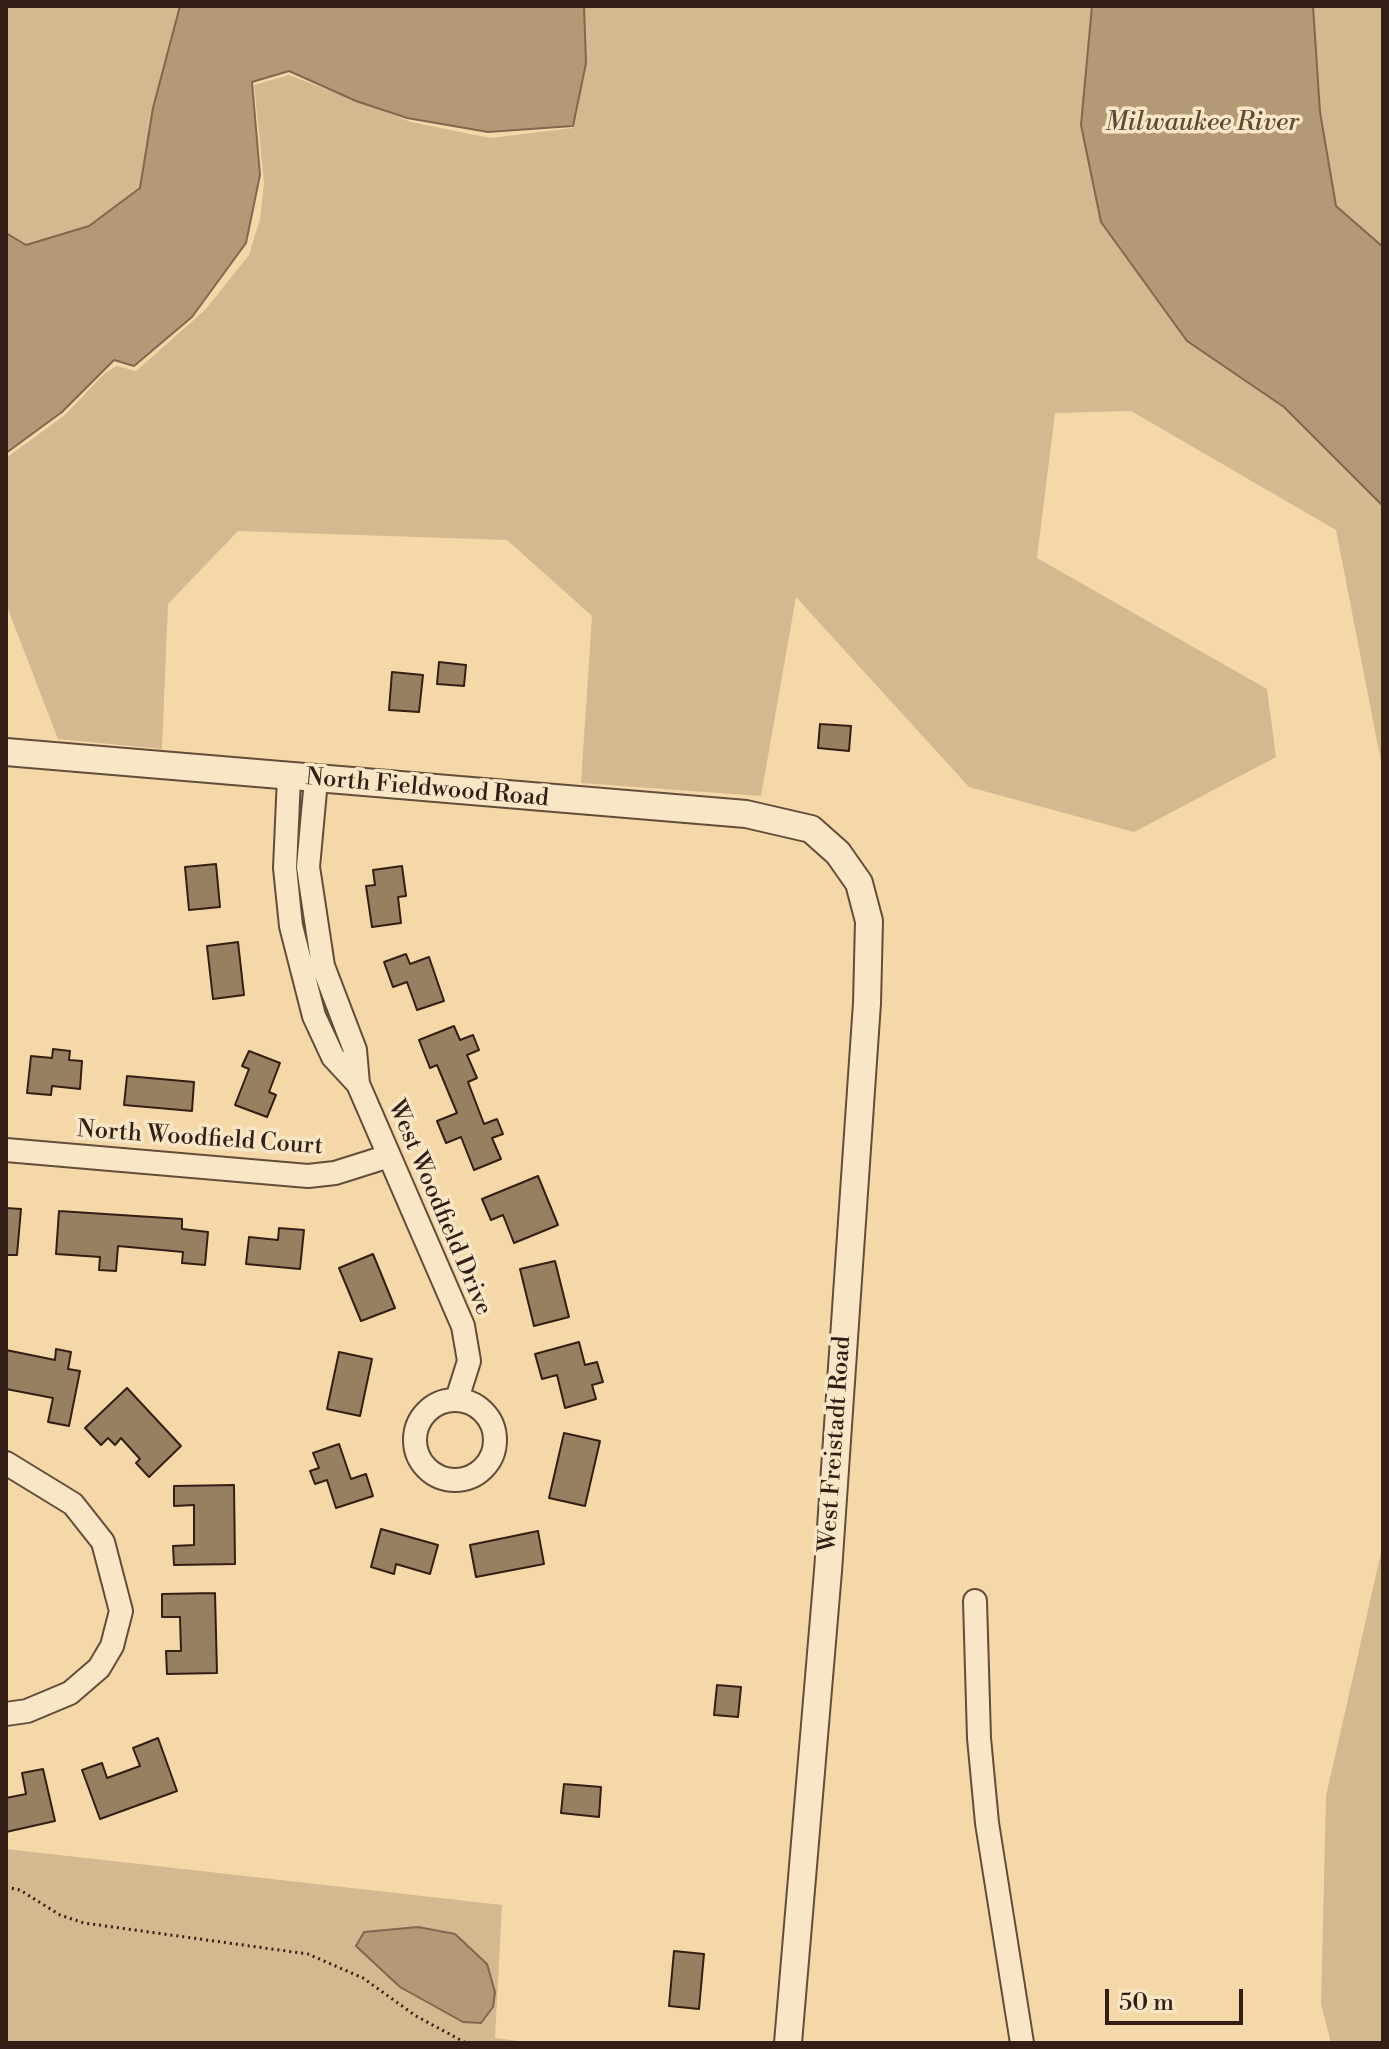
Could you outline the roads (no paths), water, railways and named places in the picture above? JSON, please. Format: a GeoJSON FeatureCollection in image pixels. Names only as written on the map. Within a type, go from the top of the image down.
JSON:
{"type":"FeatureCollection","features":[{"type":"Feature","properties":{"kind":"street","name":"North Fieldwood Road"},"geometry":{"type":"LineString","coordinates":[[6,752],[746,814],[811,829],[838,853]]}},
{"type":"Feature","properties":{"kind":"street","name":"West Woodfield Drive"},"geometry":{"type":"LineString","coordinates":[[289,777],[285,868],[291,926],[312,970]]}},
{"type":"Feature","properties":{"kind":"street","name":"West Woodfield Drive"},"geometry":{"type":"LineString","coordinates":[[316,780],[308,867],[314,1016],[333,1057],[358,1084],[463,1326],[469,1361],[457,1399]]}},
{"type":"Feature","properties":{"kind":"street","name":"West Freistadt Road"},"geometry":{"type":"LineString","coordinates":[[788,2043],[828,1571],[867,1003],[869,921],[859,883],[838,853]]}},
{"type":"Feature","properties":{"kind":"street"},"geometry":{"type":"LineString","coordinates":[[285,868],[308,867]]}},
{"type":"Feature","properties":{"kind":"street","name":"North Woodfield Court"},"geometry":{"type":"LineString","coordinates":[[6,1150],[308,1176],[347,1170],[389,1156]]}},
{"type":"Feature","properties":{"kind":"street"},"geometry":{"type":"LineString","coordinates":[[6,1463],[73,1504],[103,1542],[121,1611],[112,1646],[99,1668],[70,1693],[27,1711],[6,1714]]}},
{"type":"Feature","properties":{"kind":"street"},"geometry":{"type":"LineString","coordinates":[[975,1601],[979,1738],[987,1823],[1022,2043]]}},
{"type":"Feature","properties":{"kind":"water"},"geometry":{"type":"Polygon","coordinates":[[[180,6],[584,6],[586,63],[573,126],[488,132],[407,118],[356,101],[289,71],[252,82],[260,175],[246,243],[192,317],[134,366],[114,360],[62,412],[6,453],[6,233],[26,245],[89,226],[140,188],[153,108],[180,6]]]}},
{"type":"Feature","properties":{"kind":"water","name":"Milwaukee River"},"geometry":{"type":"Polygon","coordinates":[[[1092,6],[1313,6],[1320,112],[1336,206],[1383,247],[1383,506],[1284,407],[1187,341],[1101,222],[1081,125],[1092,6]]]}},
{"type":"Feature","properties":{"kind":"water"},"geometry":{"type":"Polygon","coordinates":[[[418,1927],[455,1934],[487,1964],[495,1992],[493,2007],[481,2023],[463,2022],[400,1987],[356,1946],[364,1932],[418,1927]]]}}]}
